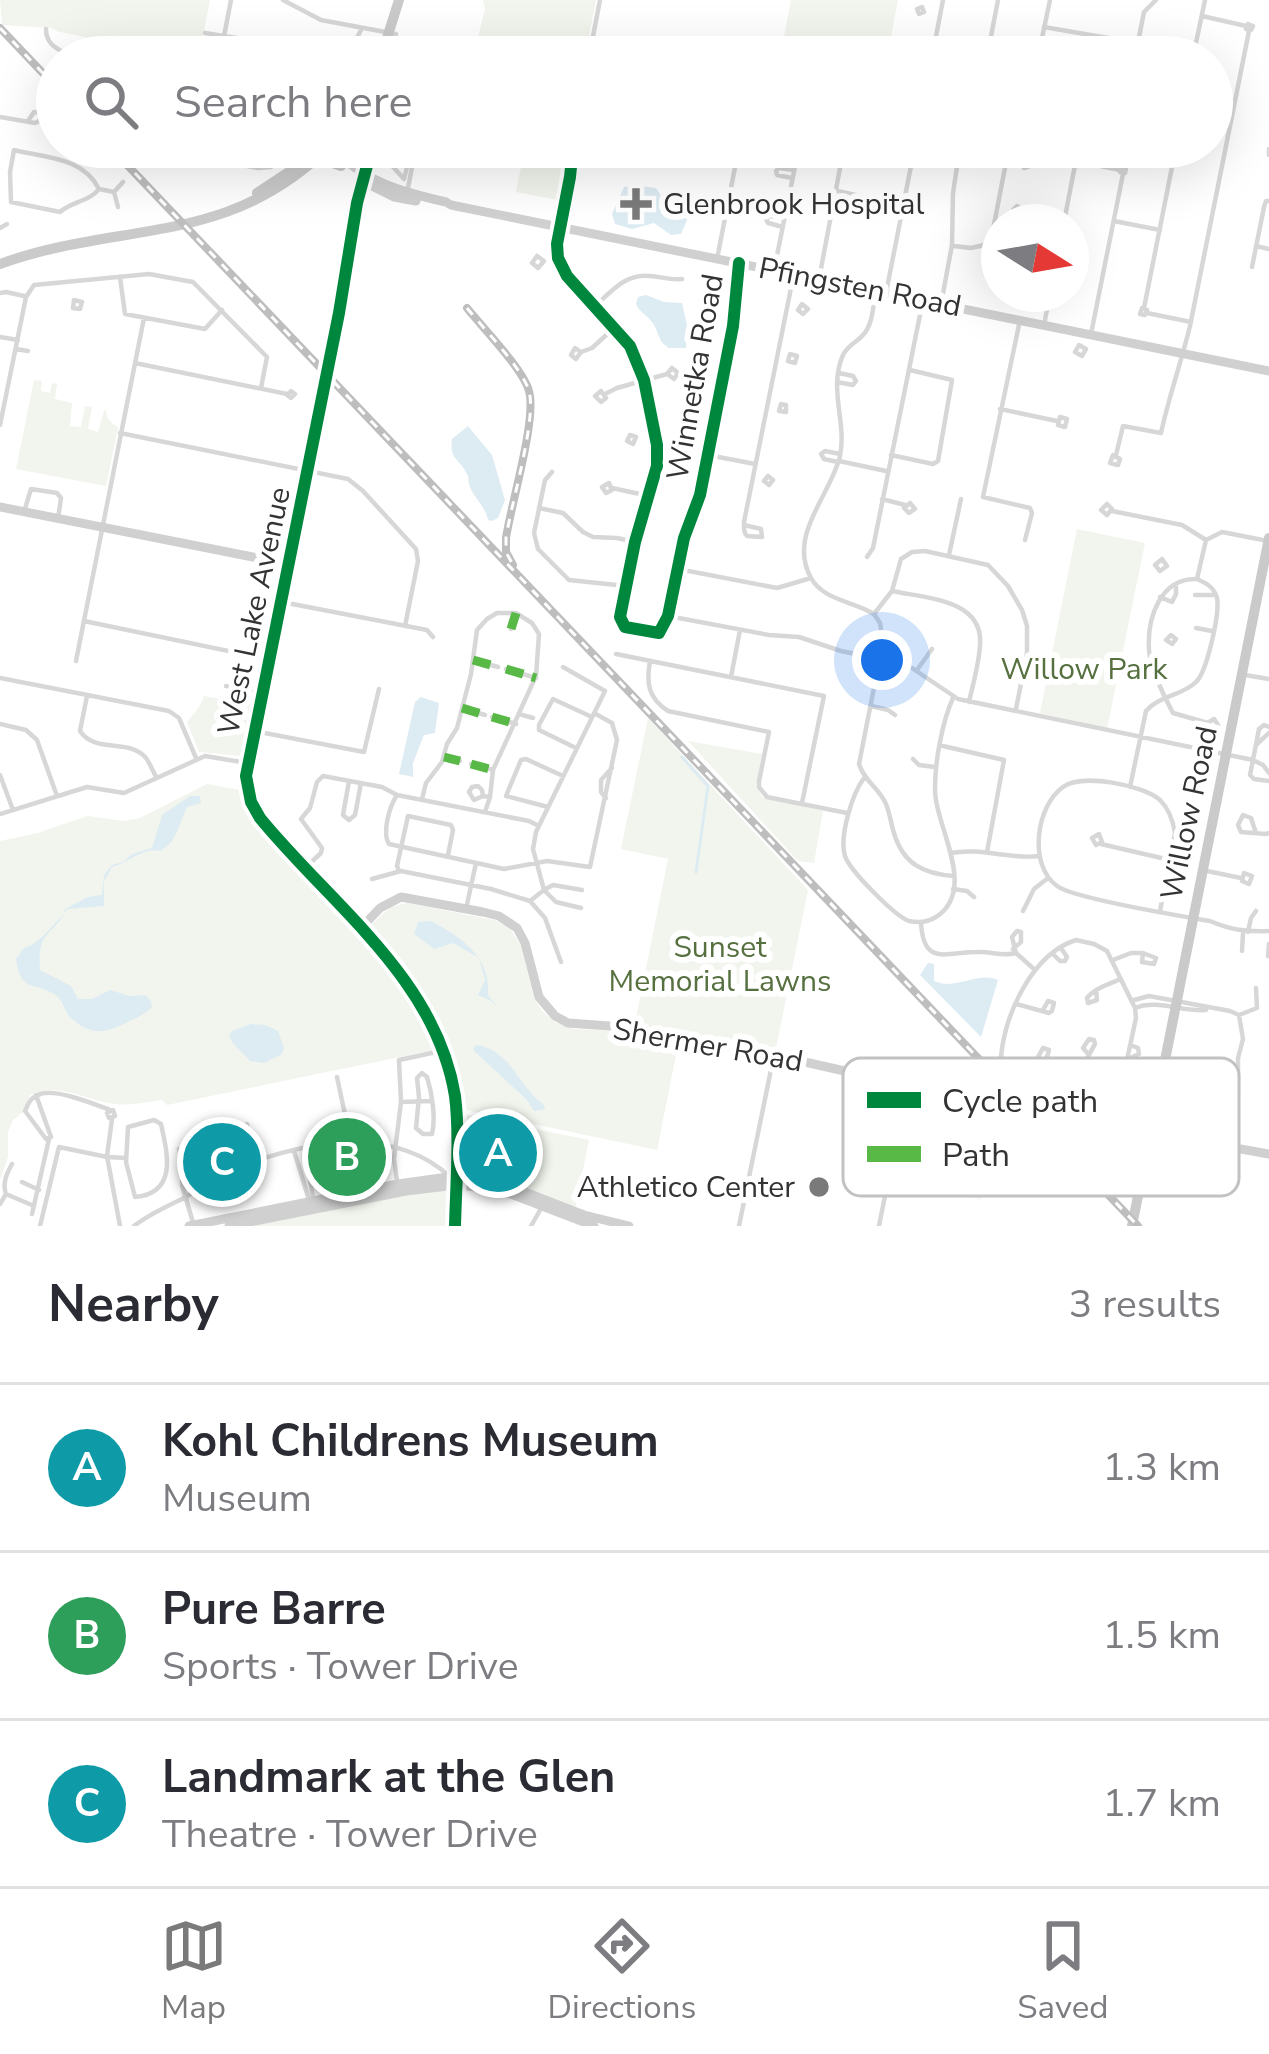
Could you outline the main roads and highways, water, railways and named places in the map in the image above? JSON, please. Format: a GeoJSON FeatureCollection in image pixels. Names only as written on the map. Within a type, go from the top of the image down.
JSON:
{"type":"FeatureCollection","features":[{"type":"Feature","properties":{"kind":"main road"},"geometry":{"type":"LineString","coordinates":[[392,36],[401,0]]}},
{"type":"Feature","properties":{"kind":"main road"},"geometry":{"type":"LineString","coordinates":[[0,263],[201,222],[274,192],[302,168]]}},
{"type":"Feature","properties":{"kind":"main road","name":"Willow Road"},"geometry":{"type":"LineString","coordinates":[[1164,1058],[1269,540]]}},
{"type":"Feature","properties":{"kind":"main road","name":"Willow Road"},"geometry":{"type":"LineString","coordinates":[[1130,1226],[1136,1196]]}},
{"type":"Feature","properties":{"kind":"waterway"},"geometry":{"type":"LineString","coordinates":[[682,757],[708,786],[696,872]]}},
{"type":"Feature","properties":{"kind":"railway"},"geometry":{"type":"LineString","coordinates":[[0,28],[36,66]]}},
{"type":"Feature","properties":{"kind":"railway"},"geometry":{"type":"LineString","coordinates":[[130,168],[978,1058]]}},
{"type":"Feature","properties":{"kind":"railway"},"geometry":{"type":"LineString","coordinates":[[467,308],[511,360],[529,391],[527,441],[506,538],[513,565]]}},
{"type":"Feature","properties":{"kind":"railway"},"geometry":{"type":"LineString","coordinates":[[1109,1196],[1138,1226]]}},
{"type":"Feature","properties":{"kind":"place","name":"Glenbrook Hospital"},"geometry":{"type":"Point","coordinates":[636,204]}},
{"type":"Feature","properties":{"kind":"place","name":"Kohl Childrens Museum"},"geometry":{"type":"Point","coordinates":[498,1153]}},
{"type":"Feature","properties":{"kind":"place","name":"Pure Barre"},"geometry":{"type":"Point","coordinates":[347,1157]}},
{"type":"Feature","properties":{"kind":"place","name":"Landmark at the Glen"},"geometry":{"type":"Point","coordinates":[222,1162]}},
{"type":"Feature","properties":{"kind":"place","name":"Athletico Center"},"geometry":{"type":"Point","coordinates":[819,1187]}},
{"type":"Feature","properties":{"kind":"park label","name":"Willow Park"},"geometry":{"type":"Point","coordinates":[1084,669]}},
{"type":"Feature","properties":{"kind":"park label","name":"Sunset Memorial Lawns"},"geometry":{"type":"Point","coordinates":[720,964]}}]}
